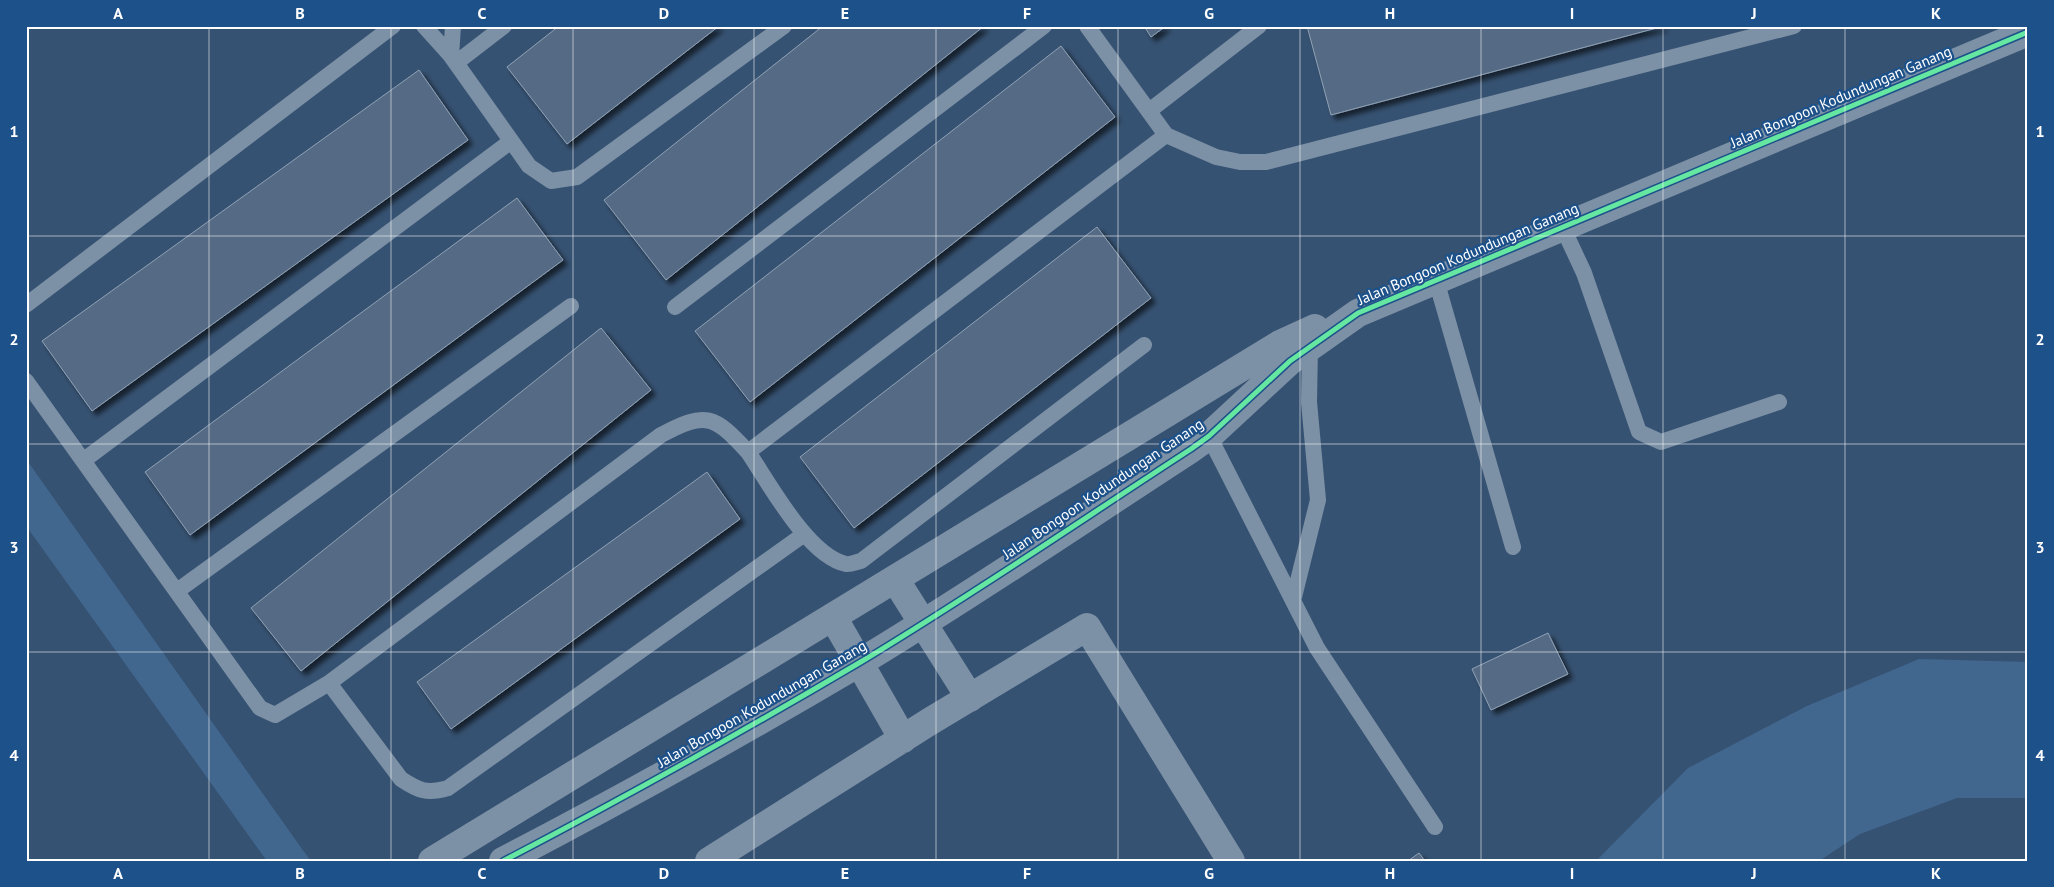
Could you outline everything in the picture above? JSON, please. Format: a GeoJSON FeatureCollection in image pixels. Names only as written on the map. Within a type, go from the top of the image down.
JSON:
{"type":"FeatureCollection","features":[{"type":"Feature","properties":{"kind":"street","name":"Jalan Bongoon Kodundungan Ganang"},"geometry":{"type":"LineString","coordinates":[[503,861],[646,786],[923,623],[1209,436],[1310,345],[1358,313],[2028,32]]}},
{"type":"Feature","properties":{"kind":"street"},"geometry":{"type":"LineString","coordinates":[[432,861],[1280,344],[1302,333],[1358,313]]}},
{"type":"Feature","properties":{"kind":"street"},"geometry":{"type":"LineString","coordinates":[[895,579],[970,698]]}},
{"type":"Feature","properties":{"kind":"street"},"geometry":{"type":"LineString","coordinates":[[833,617],[903,739]]}},
{"type":"Feature","properties":{"kind":"street"},"geometry":{"type":"LineString","coordinates":[[709,861],[903,739],[1087,627],[1231,861]]}},
{"type":"Feature","properties":{"kind":"lane"},"geometry":{"type":"LineString","coordinates":[[26,305],[393,26]]}},
{"type":"Feature","properties":{"kind":"lane"},"geometry":{"type":"LineString","coordinates":[[424,26],[454,60],[510,142],[529,166],[551,181],[577,177],[784,26]]}},
{"type":"Feature","properties":{"kind":"lane"},"geometry":{"type":"LineString","coordinates":[[453,26],[454,60]]}},
{"type":"Feature","properties":{"kind":"lane"},"geometry":{"type":"LineString","coordinates":[[454,60],[504,26]]}},
{"type":"Feature","properties":{"kind":"lane"},"geometry":{"type":"LineString","coordinates":[[675,307],[1044,26]]}},
{"type":"Feature","properties":{"kind":"lane"},"geometry":{"type":"LineString","coordinates":[[1087,26],[1166,135],[1216,157],[1240,162],[1266,162],[1794,26]]}},
{"type":"Feature","properties":{"kind":"lane"},"geometry":{"type":"LineString","coordinates":[[1149,111],[1259,26]]}},
{"type":"Feature","properties":{"kind":"lane"},"geometry":{"type":"LineString","coordinates":[[748,452],[1166,135]]}},
{"type":"Feature","properties":{"kind":"lane"},"geometry":{"type":"LineString","coordinates":[[84,460],[510,142]]}},
{"type":"Feature","properties":{"kind":"lane"},"geometry":{"type":"LineString","coordinates":[[1563,228],[1584,274],[1639,432],[1661,442],[1779,402]]}},
{"type":"Feature","properties":{"kind":"lane"},"geometry":{"type":"LineString","coordinates":[[1436,280],[1513,547]]}},
{"type":"Feature","properties":{"kind":"lane"},"geometry":{"type":"LineString","coordinates":[[177,591],[571,306]]}},
{"type":"Feature","properties":{"kind":"lane"},"geometry":{"type":"LineString","coordinates":[[26,381],[260,708],[275,715],[329,683],[661,435],[682,424],[699,418],[728,430],[748,452],[803,535],[834,560],[848,564],[861,561],[1144,345]]}},
{"type":"Feature","properties":{"kind":"lane"},"geometry":{"type":"LineString","coordinates":[[1293,601],[1318,500],[1309,402],[1310,345]]}},
{"type":"Feature","properties":{"kind":"lane"},"geometry":{"type":"LineString","coordinates":[[1209,436],[1317,648],[1435,827]]}},
{"type":"Feature","properties":{"kind":"lane"},"geometry":{"type":"LineString","coordinates":[[329,683],[401,779],[415,788],[432,792],[448,788],[803,535]]}},
{"type":"Feature","properties":{"kind":"water"},"geometry":{"type":"Polygon","coordinates":[[[26,459],[311,861],[267,861],[26,526],[26,459]]]}},
{"type":"Feature","properties":{"kind":"water"},"geometry":{"type":"Polygon","coordinates":[[[1919,659],[2028,662],[2028,798],[1957,798],[1860,834],[1819,861],[1596,861],[1688,768],[1807,706],[1919,659]]]}},
{"type":"Feature","properties":{"kind":"building"},"geometry":{"type":"Polygon","coordinates":[[[559,26],[719,26],[567,144],[507,67],[559,26]]]}},
{"type":"Feature","properties":{"kind":"building"},"geometry":{"type":"Polygon","coordinates":[[[823,26],[984,26],[666,280],[604,200],[823,26]]]}},
{"type":"Feature","properties":{"kind":"building"},"geometry":{"type":"Polygon","coordinates":[[[1144,26],[1166,26],[1151,37],[1144,26]]]}},
{"type":"Feature","properties":{"kind":"building"},"geometry":{"type":"Polygon","coordinates":[[[1307,26],[1664,26],[1331,115],[1307,26]]]}},
{"type":"Feature","properties":{"kind":"building"},"geometry":{"type":"Polygon","coordinates":[[[1061,46],[1115,117],[750,402],[695,331],[1061,46]]]}},
{"type":"Feature","properties":{"kind":"building"},"geometry":{"type":"Polygon","coordinates":[[[419,70],[468,140],[92,411],[42,341],[419,70]]]}},
{"type":"Feature","properties":{"kind":"building"},"geometry":{"type":"Polygon","coordinates":[[[517,198],[563,260],[190,535],[145,472],[517,198]]]}},
{"type":"Feature","properties":{"kind":"building"},"geometry":{"type":"Polygon","coordinates":[[[1097,227],[1151,298],[854,528],[800,457],[1097,227]]]}},
{"type":"Feature","properties":{"kind":"building"},"geometry":{"type":"Polygon","coordinates":[[[601,328],[651,390],[301,671],[251,608],[601,328]]]}},
{"type":"Feature","properties":{"kind":"building"},"geometry":{"type":"Polygon","coordinates":[[[707,472],[740,519],[451,729],[417,682],[707,472]]]}},
{"type":"Feature","properties":{"kind":"building"},"geometry":{"type":"Polygon","coordinates":[[[1548,633],[1568,674],[1491,710],[1472,669],[1548,633]]]}},
{"type":"Feature","properties":{"kind":"building"},"geometry":{"type":"Polygon","coordinates":[[[1419,853],[1425,861],[1408,861],[1419,853]]]}},
{"type":"Feature","properties":{"kind":"cycle path"},"geometry":{"type":"LineString","coordinates":[[503,861],[727,739],[859,663],[1026,558],[1209,436],[1290,361],[1358,313],[2028,32]]}}]}
